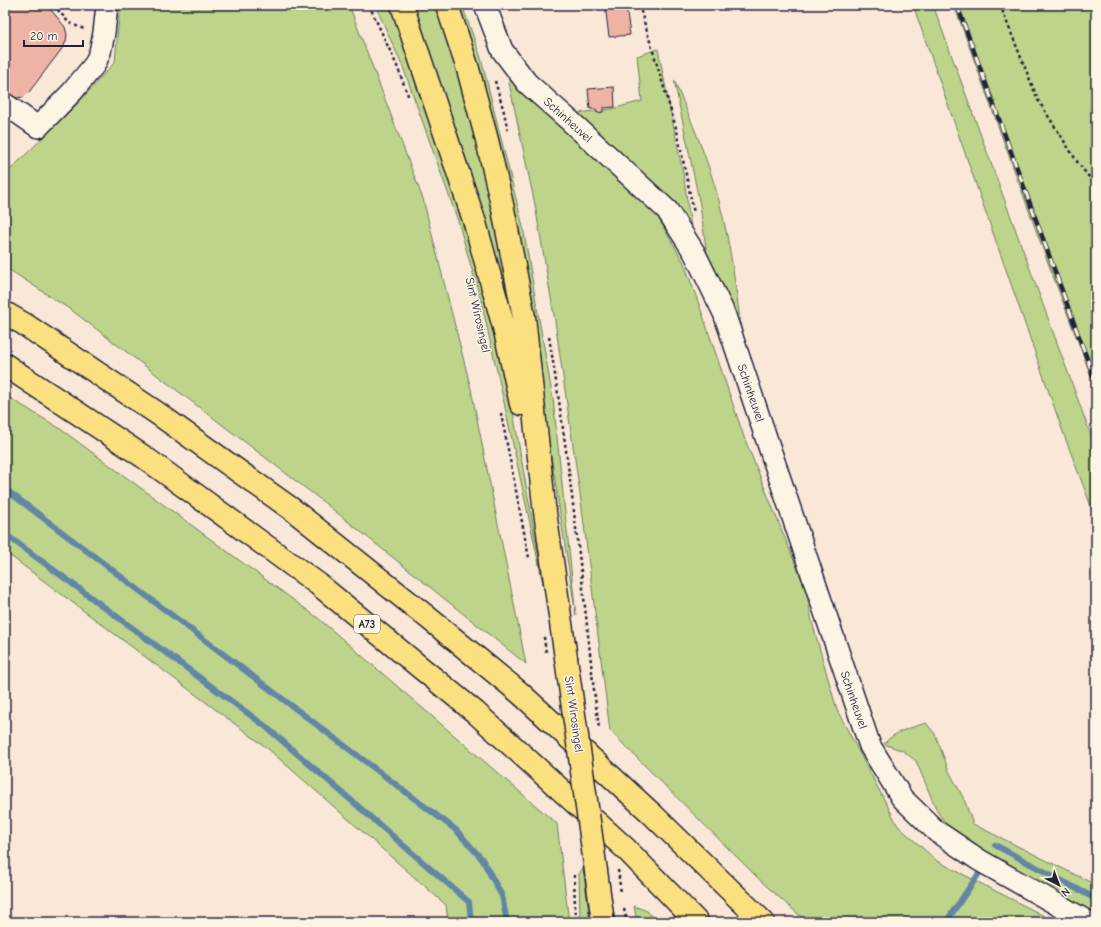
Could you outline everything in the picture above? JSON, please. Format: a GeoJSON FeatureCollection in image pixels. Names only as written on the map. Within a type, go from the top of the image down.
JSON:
{"type":"FeatureCollection","features":[{"type":"Feature","properties":{"kind":"main road","name":"Sint Wirosingel"},"geometry":{"type":"LineString","coordinates":[[402,5],[475,223],[505,331],[544,506]]}},
{"type":"Feature","properties":{"kind":"main road","name":"Sint Wirosingel"},"geometry":{"type":"LineString","coordinates":[[446,5],[470,76],[487,140],[503,209],[524,317],[544,506],[603,922]]}},
{"type":"Feature","properties":{"kind":"main road"},"geometry":{"type":"LineString","coordinates":[[5,313],[37,332],[157,413],[293,510],[426,616],[520,693],[651,813],[763,922]]}},
{"type":"Feature","properties":{"kind":"main road","name":"A73"},"geometry":{"type":"LineString","coordinates":[[5,365],[144,457],[318,584],[475,712],[626,849],[697,922]]}},
{"type":"Feature","properties":{"kind":"street"},"geometry":{"type":"LineString","coordinates":[[5,104],[38,127],[72,92],[95,64],[100,52],[104,34],[107,5]]}},
{"type":"Feature","properties":{"kind":"street","name":"Schinheuvel"},"geometry":{"type":"LineString","coordinates":[[485,5],[502,50],[527,83],[667,210],[694,252],[724,313],[870,746],[902,798],[936,831],[979,860],[1088,922]]}},
{"type":"Feature","properties":{"kind":"path"},"geometry":{"type":"LineString","coordinates":[[54,5],[69,23],[91,32],[104,34]]}},
{"type":"Feature","properties":{"kind":"path"},"geometry":{"type":"LineString","coordinates":[[369,5],[397,66],[411,102]]}},
{"type":"Feature","properties":{"kind":"path"},"geometry":{"type":"LineString","coordinates":[[640,5],[677,131],[696,220]]}},
{"type":"Feature","properties":{"kind":"path"},"geometry":{"type":"LineString","coordinates":[[1000,5],[1038,100],[1078,163],[1096,186]]}},
{"type":"Feature","properties":{"kind":"path"},"geometry":{"type":"LineString","coordinates":[[501,411],[529,559]]}},
{"type":"Feature","properties":{"kind":"path"},"geometry":{"type":"LineString","coordinates":[[542,629],[544,637]]}},
{"type":"Feature","properties":{"kind":"path"},"geometry":{"type":"LineString","coordinates":[[574,872],[577,922]]}},
{"type":"Feature","properties":{"kind":"green space"},"geometry":{"type":"Polygon","coordinates":[[[120,5],[349,5],[423,199],[471,389],[526,664],[321,500],[74,312],[5,267],[5,175],[77,104],[115,62],[120,5]]]}},
{"type":"Feature","properties":{"kind":"green space"},"geometry":{"type":"Polygon","coordinates":[[[375,5],[393,5],[459,197],[506,372],[545,593],[481,301],[458,221],[403,67],[375,5]]]}},
{"type":"Feature","properties":{"kind":"green space"},"geometry":{"type":"Polygon","coordinates":[[[410,5],[436,5],[452,45],[493,201],[524,374],[410,5]]]}},
{"type":"Feature","properties":{"kind":"green space"},"geometry":{"type":"Polygon","coordinates":[[[452,5],[462,5],[481,58],[523,227],[553,399],[576,616],[516,230],[452,5]]]}},
{"type":"Feature","properties":{"kind":"green space"},"geometry":{"type":"Polygon","coordinates":[[[913,5],[933,5],[1096,449],[1096,519],[1064,435],[913,5]]]}},
{"type":"Feature","properties":{"kind":"green space"},"geometry":{"type":"Polygon","coordinates":[[[954,5],[1096,5],[1096,389],[1045,255],[954,5]]]}},
{"type":"Feature","properties":{"kind":"green space"},"geometry":{"type":"Polygon","coordinates":[[[658,49],[683,173],[691,227],[665,193],[577,113],[612,109],[642,101],[637,56],[658,49]]]}},
{"type":"Feature","properties":{"kind":"green space"},"geometry":{"type":"Polygon","coordinates":[[[508,78],[656,214],[684,263],[744,437],[806,590],[812,622],[837,710],[898,826],[937,861],[1056,922],[807,922],[763,883],[610,731],[581,501],[555,321],[535,205],[508,78]]]}},
{"type":"Feature","properties":{"kind":"green space"},"geometry":{"type":"Polygon","coordinates":[[[674,80],[703,152],[718,197],[731,256],[744,355],[708,263],[700,205],[674,80]]]}},
{"type":"Feature","properties":{"kind":"green space"},"geometry":{"type":"Polygon","coordinates":[[[5,395],[59,428],[318,618],[557,824],[569,922],[448,922],[446,905],[267,748],[5,552],[5,395]]]}},
{"type":"Feature","properties":{"kind":"green space"},"geometry":{"type":"Polygon","coordinates":[[[926,723],[935,734],[949,771],[964,799],[973,824],[1096,885],[1096,917],[970,844],[950,830],[937,811],[916,761],[903,751],[884,744],[898,733],[926,723]]]}},
{"type":"Feature","properties":{"kind":"green space"},"geometry":{"type":"Polygon","coordinates":[[[583,868],[590,922],[581,922],[580,918],[579,874],[583,868]]]}},
{"type":"Feature","properties":{"kind":"green space"},"geometry":{"type":"Polygon","coordinates":[[[634,906],[647,911],[657,922],[637,922],[634,906]]]}},
{"type":"Feature","properties":{"kind":"building"},"geometry":{"type":"Polygon","coordinates":[[[5,5],[47,5],[65,27],[67,35],[64,46],[24,97],[16,98],[5,94],[5,5]]]}},
{"type":"Feature","properties":{"kind":"building"},"geometry":{"type":"Polygon","coordinates":[[[605,5],[626,5],[630,35],[609,37],[605,5]]]}},
{"type":"Feature","properties":{"kind":"building"},"geometry":{"type":"Polygon","coordinates":[[[614,87],[615,107],[603,108],[603,112],[597,113],[596,109],[590,109],[588,89],[614,87]]]}},
{"type":"Feature","properties":{"kind":"waterway"},"geometry":{"type":"LineString","coordinates":[[5,489],[456,830],[482,859],[502,896],[507,922]]}},
{"type":"Feature","properties":{"kind":"waterway"},"geometry":{"type":"LineString","coordinates":[[5,534],[265,726],[469,902],[471,922]]}},
{"type":"Feature","properties":{"kind":"waterway"},"geometry":{"type":"LineString","coordinates":[[995,845],[1096,899]]}},
{"type":"Feature","properties":{"kind":"waterway"},"geometry":{"type":"LineString","coordinates":[[946,922],[978,875]]}},
{"type":"Feature","properties":{"kind":"railway"},"geometry":{"type":"LineString","coordinates":[[957,5],[1096,383]]}}]}
